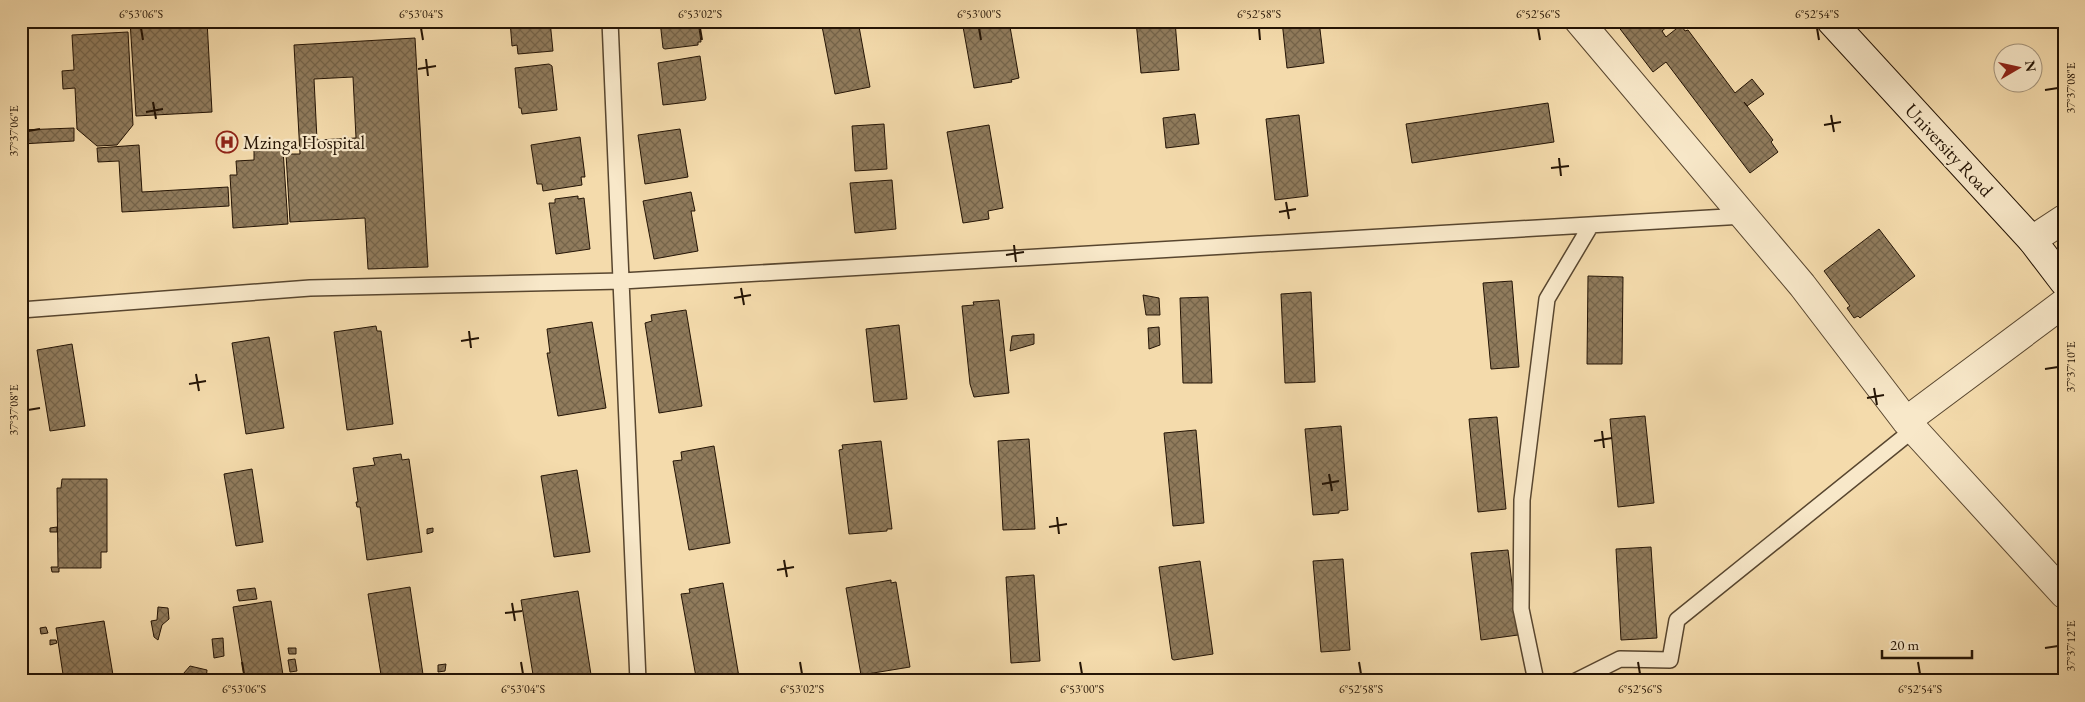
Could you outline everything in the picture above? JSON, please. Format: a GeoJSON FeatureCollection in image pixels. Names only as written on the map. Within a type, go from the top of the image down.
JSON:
{"type":"FeatureCollection","features":[{"type":"Feature","properties":{"kind":"street"},"geometry":{"type":"LineString","coordinates":[[1579,21],[1802,285],[1910,425],[2064,594]]}},
{"type":"Feature","properties":{"kind":"street","name":"University Road"},"geometry":{"type":"LineString","coordinates":[[1831,21],[2032,240],[2064,282]]}},
{"type":"Feature","properties":{"kind":"street"},"geometry":{"type":"LineString","coordinates":[[2032,240],[2064,219]]}},
{"type":"Feature","properties":{"kind":"street"},"geometry":{"type":"LineString","coordinates":[[1910,425],[2064,302]]}},
{"type":"Feature","properties":{"kind":"lane"},"geometry":{"type":"LineString","coordinates":[[610,21],[638,681]]}},
{"type":"Feature","properties":{"kind":"lane"},"geometry":{"type":"LineString","coordinates":[[21,310],[310,288],[622,282],[1744,216]]}},
{"type":"Feature","properties":{"kind":"lane"},"geometry":{"type":"LineString","coordinates":[[1536,681],[1522,609],[1522,500],[1547,299],[1591,225]]}},
{"type":"Feature","properties":{"kind":"lane"},"geometry":{"type":"LineString","coordinates":[[1576,681],[1620,659],[1670,660],[1676,620],[1910,425]]}},
{"type":"Feature","properties":{"kind":"building"},"geometry":{"type":"Polygon","coordinates":[[[21,21],[67,21],[21,24],[21,21]]]}},
{"type":"Feature","properties":{"kind":"building"},"geometry":{"type":"Polygon","coordinates":[[[130,21],[207,21],[212,112],[136,116],[130,21]]]}},
{"type":"Feature","properties":{"kind":"building"},"geometry":{"type":"Polygon","coordinates":[[[510,21],[550,21],[553,51],[518,54],[517,45],[512,46],[510,21]]]}},
{"type":"Feature","properties":{"kind":"building"},"geometry":{"type":"Polygon","coordinates":[[[660,21],[698,21],[701,42],[698,42],[698,45],[663,48],[660,21]]]}},
{"type":"Feature","properties":{"kind":"building"},"geometry":{"type":"Polygon","coordinates":[[[821,21],[858,21],[870,87],[835,94],[821,21]]]}},
{"type":"Feature","properties":{"kind":"building"},"geometry":{"type":"Polygon","coordinates":[[[962,21],[1009,21],[1019,78],[1011,80],[1012,82],[974,88],[962,21]]]}},
{"type":"Feature","properties":{"kind":"building"},"geometry":{"type":"Polygon","coordinates":[[[1136,21],[1175,21],[1179,70],[1141,73],[1136,21]]]}},
{"type":"Feature","properties":{"kind":"building"},"geometry":{"type":"Polygon","coordinates":[[[1282,21],[1319,21],[1324,63],[1287,68],[1282,21]]]}},
{"type":"Feature","properties":{"kind":"building"},"geometry":{"type":"Polygon","coordinates":[[[1614,21],[1674,21],[1662,31],[1666,37],[1681,25],[1685,31],[1688,30],[1735,93],[1752,79],[1764,94],[1747,106],[1773,140],[1771,142],[1778,152],[1750,173],[1666,62],[1653,72],[1614,21]]]}},
{"type":"Feature","properties":{"kind":"building"},"geometry":{"type":"Polygon","coordinates":[[[128,32],[133,125],[117,145],[97,146],[77,129],[75,88],[63,89],[62,71],[74,70],[72,35],[128,32]]]}},
{"type":"Feature","properties":{"kind":"building"},"geometry":{"type":"Polygon","coordinates":[[[415,38],[428,267],[368,269],[365,218],[290,222],[286,154],[300,154],[294,45],[415,38]],[[353,77],[314,79],[317,140],[356,138],[353,77]]]}},
{"type":"Feature","properties":{"kind":"building"},"geometry":{"type":"Polygon","coordinates":[[[700,56],[705,100],[663,105],[658,63],[700,56]]]}},
{"type":"Feature","properties":{"kind":"building"},"geometry":{"type":"Polygon","coordinates":[[[549,64],[552,66],[557,110],[522,114],[521,108],[519,108],[515,68],[549,64]]]}},
{"type":"Feature","properties":{"kind":"building"},"geometry":{"type":"Polygon","coordinates":[[[1548,103],[1554,142],[1412,163],[1406,124],[1548,103]]]}},
{"type":"Feature","properties":{"kind":"building"},"geometry":{"type":"Polygon","coordinates":[[[1195,114],[1199,144],[1166,148],[1163,118],[1195,114]]]}},
{"type":"Feature","properties":{"kind":"building"},"geometry":{"type":"Polygon","coordinates":[[[1299,115],[1308,196],[1275,200],[1266,119],[1299,115]]]}},
{"type":"Feature","properties":{"kind":"building"},"geometry":{"type":"Polygon","coordinates":[[[884,124],[887,169],[855,171],[852,126],[884,124]]]}},
{"type":"Feature","properties":{"kind":"building"},"geometry":{"type":"Polygon","coordinates":[[[989,125],[1003,208],[988,211],[989,219],[963,223],[947,132],[989,125]]]}},
{"type":"Feature","properties":{"kind":"building"},"geometry":{"type":"Polygon","coordinates":[[[74,128],[74,141],[21,144],[21,130],[74,128]]]}},
{"type":"Feature","properties":{"kind":"building"},"geometry":{"type":"Polygon","coordinates":[[[680,129],[688,177],[645,184],[638,135],[680,129]]]}},
{"type":"Feature","properties":{"kind":"building"},"geometry":{"type":"Polygon","coordinates":[[[580,137],[585,177],[581,177],[582,185],[543,191],[542,184],[537,184],[531,145],[580,137]]]}},
{"type":"Feature","properties":{"kind":"building"},"geometry":{"type":"Polygon","coordinates":[[[139,145],[142,192],[228,187],[229,206],[122,212],[119,161],[98,162],[97,148],[139,145]]]}},
{"type":"Feature","properties":{"kind":"building"},"geometry":{"type":"Polygon","coordinates":[[[283,150],[288,224],[233,228],[230,175],[237,175],[236,161],[254,160],[254,151],[283,150]]]}},
{"type":"Feature","properties":{"kind":"building"},"geometry":{"type":"Polygon","coordinates":[[[892,180],[896,229],[855,233],[850,183],[892,180]]]}},
{"type":"Feature","properties":{"kind":"building"},"geometry":{"type":"Polygon","coordinates":[[[691,192],[695,211],[691,211],[698,251],[654,259],[643,201],[691,192]]]}},
{"type":"Feature","properties":{"kind":"building"},"geometry":{"type":"Polygon","coordinates":[[[578,196],[578,199],[584,198],[590,249],[556,254],[549,203],[555,203],[555,199],[578,196]]]}},
{"type":"Feature","properties":{"kind":"building"},"geometry":{"type":"Polygon","coordinates":[[[1879,229],[1915,276],[1860,318],[1858,316],[1854,318],[1847,308],[1850,306],[1824,271],[1879,229]]]}},
{"type":"Feature","properties":{"kind":"building"},"geometry":{"type":"Polygon","coordinates":[[[1588,276],[1623,277],[1622,364],[1587,364],[1588,276]]]}},
{"type":"Feature","properties":{"kind":"building"},"geometry":{"type":"Polygon","coordinates":[[[1512,281],[1519,367],[1491,369],[1483,283],[1512,281]]]}},
{"type":"Feature","properties":{"kind":"building"},"geometry":{"type":"Polygon","coordinates":[[[1311,292],[1315,382],[1285,383],[1281,294],[1311,292]]]}},
{"type":"Feature","properties":{"kind":"building"},"geometry":{"type":"Polygon","coordinates":[[[1143,295],[1159,298],[1160,315],[1146,315],[1143,295]]]}},
{"type":"Feature","properties":{"kind":"building"},"geometry":{"type":"Polygon","coordinates":[[[1208,297],[1212,383],[1183,383],[1180,298],[1208,297]]]}},
{"type":"Feature","properties":{"kind":"building"},"geometry":{"type":"Polygon","coordinates":[[[999,300],[1009,393],[974,397],[970,384],[962,306],[974,305],[973,302],[999,300]]]}},
{"type":"Feature","properties":{"kind":"building"},"geometry":{"type":"Polygon","coordinates":[[[686,310],[702,406],[659,413],[645,323],[652,321],[651,315],[686,310]]]}},
{"type":"Feature","properties":{"kind":"building"},"geometry":{"type":"Polygon","coordinates":[[[592,322],[606,408],[558,416],[547,353],[550,353],[547,329],[592,322]]]}},
{"type":"Feature","properties":{"kind":"building"},"geometry":{"type":"Polygon","coordinates":[[[899,325],[907,399],[874,402],[866,329],[899,325]]]}},
{"type":"Feature","properties":{"kind":"building"},"geometry":{"type":"Polygon","coordinates":[[[376,326],[377,331],[381,331],[393,424],[347,430],[334,332],[376,326]]]}},
{"type":"Feature","properties":{"kind":"building"},"geometry":{"type":"Polygon","coordinates":[[[1159,327],[1160,345],[1149,349],[1148,328],[1159,327]]]}},
{"type":"Feature","properties":{"kind":"building"},"geometry":{"type":"Polygon","coordinates":[[[1034,334],[1034,344],[1010,351],[1012,336],[1034,334]]]}},
{"type":"Feature","properties":{"kind":"building"},"geometry":{"type":"Polygon","coordinates":[[[269,337],[284,428],[246,434],[232,343],[269,337]]]}},
{"type":"Feature","properties":{"kind":"building"},"geometry":{"type":"Polygon","coordinates":[[[72,344],[85,426],[50,431],[37,350],[72,344]]]}},
{"type":"Feature","properties":{"kind":"building"},"geometry":{"type":"Polygon","coordinates":[[[1645,416],[1654,503],[1618,507],[1610,419],[1645,416]]]}},
{"type":"Feature","properties":{"kind":"building"},"geometry":{"type":"Polygon","coordinates":[[[1497,417],[1506,509],[1478,512],[1469,419],[1497,417]]]}},
{"type":"Feature","properties":{"kind":"building"},"geometry":{"type":"Polygon","coordinates":[[[1341,426],[1348,510],[1339,511],[1339,513],[1313,515],[1305,429],[1341,426]]]}},
{"type":"Feature","properties":{"kind":"building"},"geometry":{"type":"Polygon","coordinates":[[[1196,430],[1204,523],[1173,526],[1164,433],[1196,430]]]}},
{"type":"Feature","properties":{"kind":"building"},"geometry":{"type":"Polygon","coordinates":[[[1029,439],[1035,529],[1003,530],[998,441],[1029,439]]]}},
{"type":"Feature","properties":{"kind":"building"},"geometry":{"type":"Polygon","coordinates":[[[881,441],[892,529],[849,534],[839,450],[843,449],[842,445],[881,441]]]}},
{"type":"Feature","properties":{"kind":"building"},"geometry":{"type":"Polygon","coordinates":[[[714,446],[730,543],[689,550],[673,461],[682,460],[681,452],[714,446]]]}},
{"type":"Feature","properties":{"kind":"building"},"geometry":{"type":"Polygon","coordinates":[[[401,454],[402,460],[409,459],[422,552],[367,560],[360,507],[357,507],[356,502],[358,502],[353,468],[375,465],[373,458],[401,454]]]}},
{"type":"Feature","properties":{"kind":"building"},"geometry":{"type":"Polygon","coordinates":[[[252,469],[263,542],[236,546],[224,474],[252,469]]]}},
{"type":"Feature","properties":{"kind":"building"},"geometry":{"type":"Polygon","coordinates":[[[577,470],[590,552],[554,557],[541,476],[577,470]]]}},
{"type":"Feature","properties":{"kind":"building"},"geometry":{"type":"Polygon","coordinates":[[[62,479],[107,479],[107,552],[101,552],[101,568],[59,568],[59,572],[52,572],[51,567],[58,567],[57,488],[61,488],[62,479]]]}},
{"type":"Feature","properties":{"kind":"building"},"geometry":{"type":"Polygon","coordinates":[[[57,527],[57,532],[50,532],[50,528],[57,527]]]}},
{"type":"Feature","properties":{"kind":"building"},"geometry":{"type":"Polygon","coordinates":[[[433,528],[433,532],[427,534],[427,529],[433,528]]]}},
{"type":"Feature","properties":{"kind":"building"},"geometry":{"type":"Polygon","coordinates":[[[1651,547],[1657,638],[1621,640],[1616,549],[1651,547]]]}},
{"type":"Feature","properties":{"kind":"building"},"geometry":{"type":"Polygon","coordinates":[[[1508,550],[1518,635],[1481,640],[1471,553],[1508,550]]]}},
{"type":"Feature","properties":{"kind":"building"},"geometry":{"type":"Polygon","coordinates":[[[1343,559],[1350,650],[1321,652],[1313,561],[1343,559]]]}},
{"type":"Feature","properties":{"kind":"building"},"geometry":{"type":"Polygon","coordinates":[[[1200,561],[1213,654],[1174,660],[1172,659],[1159,567],[1200,561]]]}},
{"type":"Feature","properties":{"kind":"building"},"geometry":{"type":"Polygon","coordinates":[[[1034,575],[1040,661],[1011,663],[1006,577],[1034,575]]]}},
{"type":"Feature","properties":{"kind":"building"},"geometry":{"type":"Polygon","coordinates":[[[891,580],[891,583],[896,582],[910,667],[861,675],[846,588],[891,580]]]}},
{"type":"Feature","properties":{"kind":"building"},"geometry":{"type":"Polygon","coordinates":[[[723,583],[739,677],[717,681],[701,681],[700,677],[696,677],[681,594],[690,593],[689,589],[723,583]]]}},
{"type":"Feature","properties":{"kind":"building"},"geometry":{"type":"Polygon","coordinates":[[[410,587],[424,681],[382,681],[368,594],[410,587]]]}},
{"type":"Feature","properties":{"kind":"building"},"geometry":{"type":"Polygon","coordinates":[[[255,588],[257,599],[239,601],[237,590],[255,588]]]}},
{"type":"Feature","properties":{"kind":"building"},"geometry":{"type":"Polygon","coordinates":[[[578,591],[592,681],[534,681],[521,600],[578,591]]]}},
{"type":"Feature","properties":{"kind":"building"},"geometry":{"type":"Polygon","coordinates":[[[271,601],[284,681],[245,681],[233,607],[271,601]]]}},
{"type":"Feature","properties":{"kind":"building"},"geometry":{"type":"Polygon","coordinates":[[[158,607],[168,608],[169,619],[162,625],[158,640],[154,637],[151,621],[157,620],[158,607]]]}},
{"type":"Feature","properties":{"kind":"building"},"geometry":{"type":"Polygon","coordinates":[[[104,621],[114,681],[64,681],[56,628],[104,621]]]}},
{"type":"Feature","properties":{"kind":"building"},"geometry":{"type":"Polygon","coordinates":[[[46,627],[48,633],[41,634],[40,628],[46,627]]]}},
{"type":"Feature","properties":{"kind":"building"},"geometry":{"type":"Polygon","coordinates":[[[223,638],[224,656],[214,658],[212,639],[223,638]]]}},
{"type":"Feature","properties":{"kind":"building"},"geometry":{"type":"Polygon","coordinates":[[[50,640],[56,640],[57,643],[50,645],[50,640]]]}},
{"type":"Feature","properties":{"kind":"building"},"geometry":{"type":"Polygon","coordinates":[[[288,648],[296,648],[296,654],[289,654],[288,648]]]}},
{"type":"Feature","properties":{"kind":"building"},"geometry":{"type":"Polygon","coordinates":[[[295,659],[297,671],[290,672],[288,660],[295,659]]]}},
{"type":"Feature","properties":{"kind":"building"},"geometry":{"type":"Polygon","coordinates":[[[446,664],[445,671],[438,672],[438,665],[446,664]]]}},
{"type":"Feature","properties":{"kind":"building"},"geometry":{"type":"Polygon","coordinates":[[[190,666],[207,670],[206,681],[177,681],[190,666]]]}},
{"type":"Feature","properties":{"kind":"place","name":"Mzinga Hospital"},"geometry":{"type":"Point","coordinates":[227,142]}}]}
